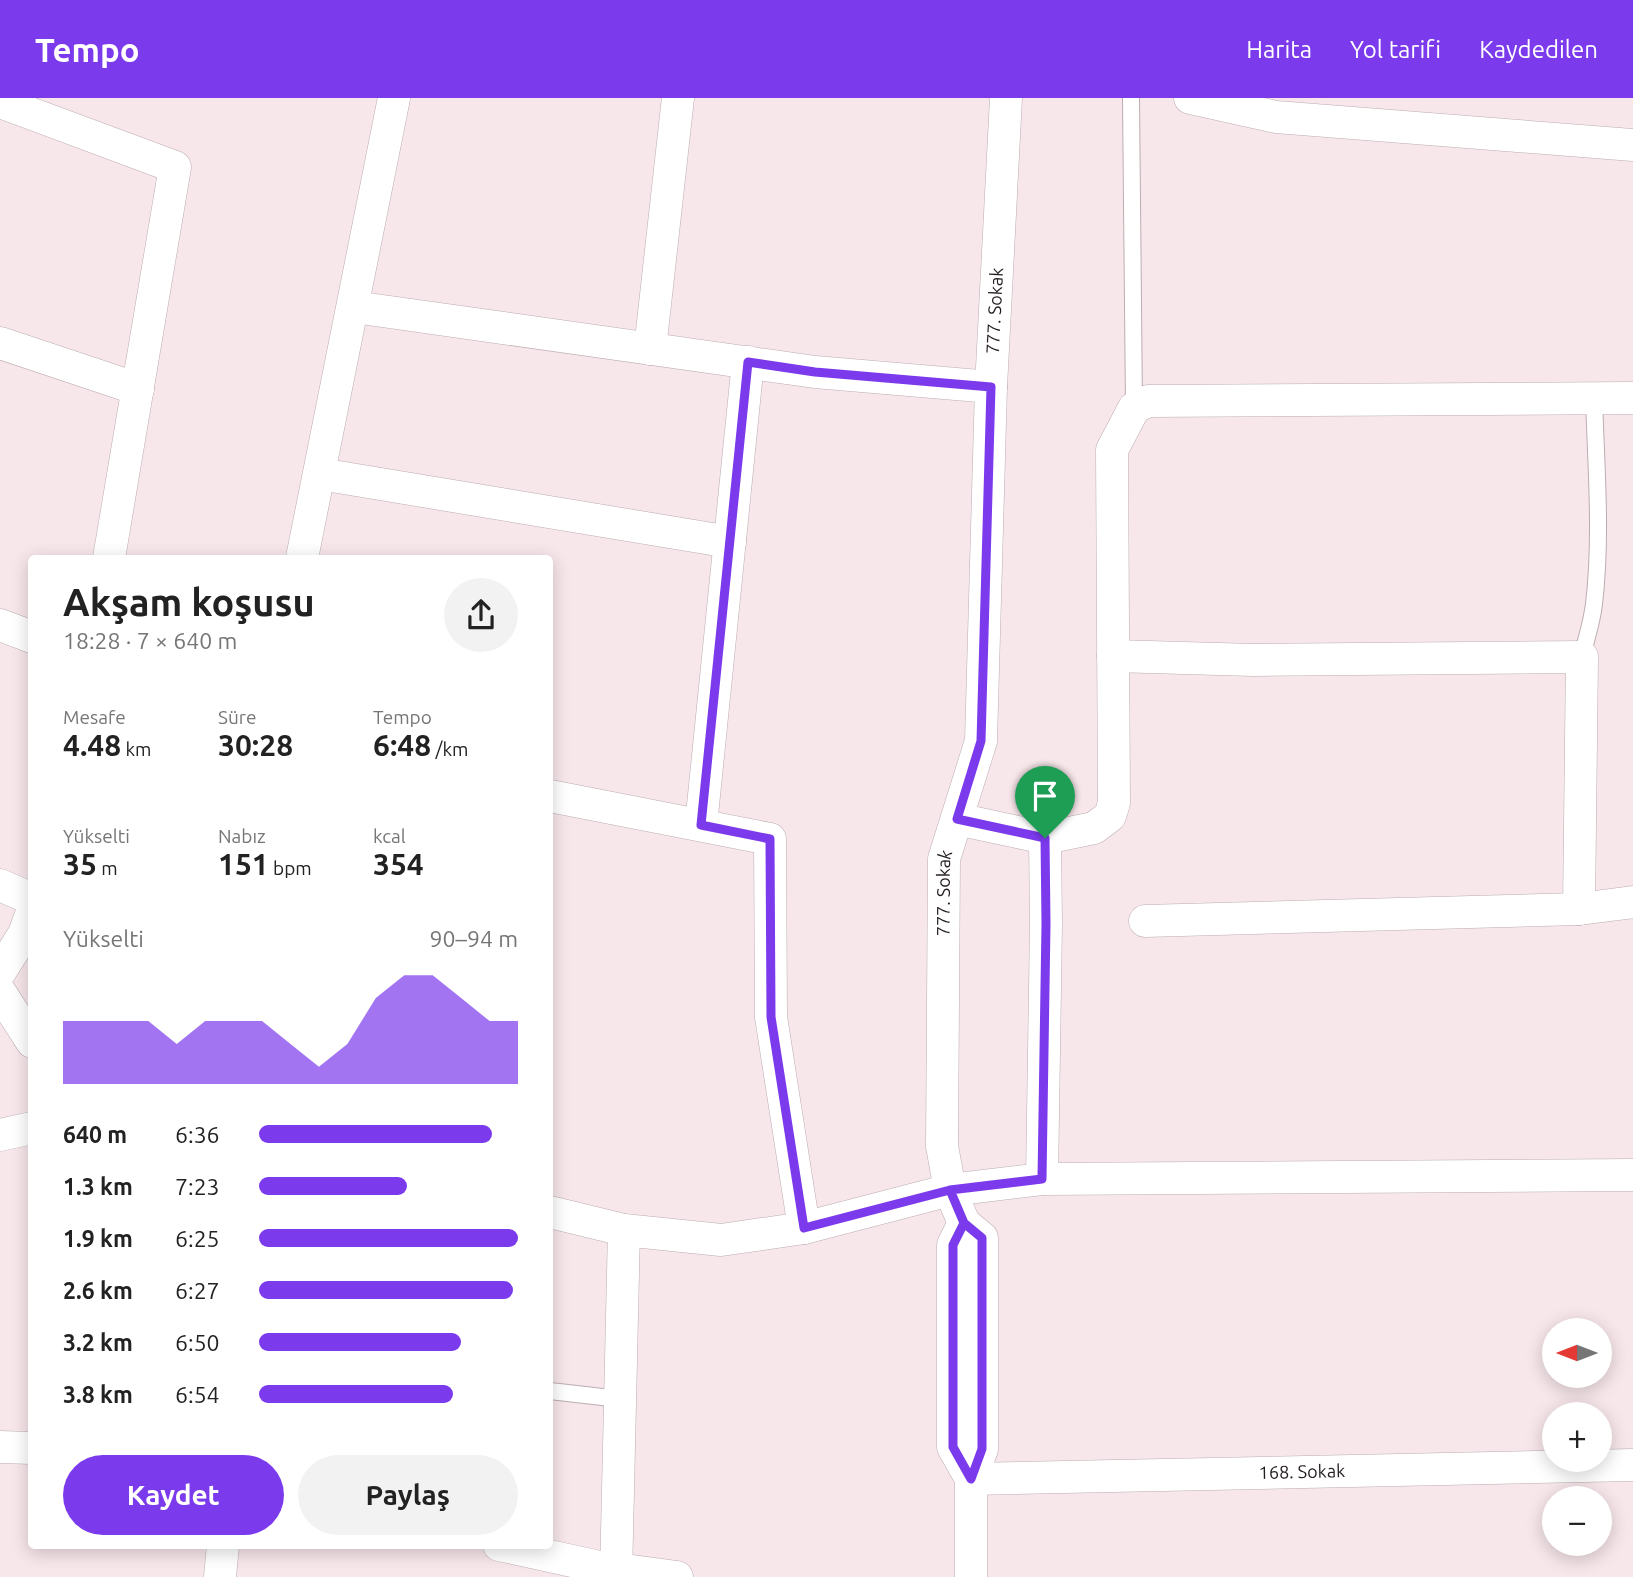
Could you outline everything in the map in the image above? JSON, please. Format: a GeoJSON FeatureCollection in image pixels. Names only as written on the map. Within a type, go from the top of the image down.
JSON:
{"type":"FeatureCollection","features":[{"type":"Feature","properties":{"kind":"street"},"geometry":{"type":"LineString","coordinates":[[303,555],[394,98]]}},
{"type":"Feature","properties":{"kind":"street"},"geometry":{"type":"LineString","coordinates":[[650,349],[678,98]]}},
{"type":"Feature","properties":{"kind":"street","name":"777. Sokak"},"geometry":{"type":"LineString","coordinates":[[971,1479],[982,1449],[982,1238],[964,1223],[950,1190],[942,1146],[944,859],[981,741],[991,387],[1006,98]]}},
{"type":"Feature","properties":{"kind":"street"},"geometry":{"type":"LineString","coordinates":[[1190,98],[1276,117],[1360,111],[1633,145]]}},
{"type":"Feature","properties":{"kind":"street"},"geometry":{"type":"LineString","coordinates":[[0,102],[175,167],[110,555]]}},
{"type":"Feature","properties":{"kind":"street"},"geometry":{"type":"LineString","coordinates":[[354,307],[815,372],[991,387]]}},
{"type":"Feature","properties":{"kind":"street"},"geometry":{"type":"LineString","coordinates":[[0,343],[138,389]]}},
{"type":"Feature","properties":{"kind":"street"},"geometry":{"type":"LineString","coordinates":[[701,825],[748,362]]}},
{"type":"Feature","properties":{"kind":"street"},"geometry":{"type":"LineString","coordinates":[[957,819],[1045,838],[1094,828],[1110,816],[1114,803],[1112,450],[1134,408],[1148,401],[1213,399],[1633,398]]}},
{"type":"Feature","properties":{"kind":"street"},"geometry":{"type":"LineString","coordinates":[[320,474],[730,542]]}},
{"type":"Feature","properties":{"kind":"street"},"geometry":{"type":"LineString","coordinates":[[0,625],[28,636]]}},
{"type":"Feature","properties":{"kind":"street"},"geometry":{"type":"LineString","coordinates":[[1113,656],[1254,660],[1582,657],[1580,909]]}},
{"type":"Feature","properties":{"kind":"street"},"geometry":{"type":"LineString","coordinates":[[553,797],[770,839],[771,1017],[804,1228]]}},
{"type":"Feature","properties":{"kind":"street"},"geometry":{"type":"LineString","coordinates":[[1042,1179],[1045,838]]}},
{"type":"Feature","properties":{"kind":"street"},"geometry":{"type":"LineString","coordinates":[[0,885],[28,897]]}},
{"type":"Feature","properties":{"kind":"street"},"geometry":{"type":"LineString","coordinates":[[1145,921],[1580,909],[1633,902]]}},
{"type":"Feature","properties":{"kind":"street"},"geometry":{"type":"LineString","coordinates":[[0,972],[28,923]]}},
{"type":"Feature","properties":{"kind":"street"},"geometry":{"type":"LineString","coordinates":[[0,992],[28,1035]]}},
{"type":"Feature","properties":{"kind":"street"},"geometry":{"type":"LineString","coordinates":[[0,1135],[28,1129]]}},
{"type":"Feature","properties":{"kind":"street"},"geometry":{"type":"LineString","coordinates":[[553,1213],[624,1230],[720,1240],[804,1228],[950,1190],[1042,1179],[1633,1175]]}},
{"type":"Feature","properties":{"kind":"street"},"geometry":{"type":"LineString","coordinates":[[616,1573],[624,1230]]}},
{"type":"Feature","properties":{"kind":"street"},"geometry":{"type":"LineString","coordinates":[[0,1447],[28,1448]]}},
{"type":"Feature","properties":{"kind":"street","name":"168. Sokak"},"geometry":{"type":"LineString","coordinates":[[971,1479],[1633,1465]]}},
{"type":"Feature","properties":{"kind":"street"},"geometry":{"type":"LineString","coordinates":[[971,1479],[971,1577]]}},
{"type":"Feature","properties":{"kind":"street"},"geometry":{"type":"LineString","coordinates":[[220,1577],[223,1549]]}},
{"type":"Feature","properties":{"kind":"street"},"geometry":{"type":"LineString","coordinates":[[516,1549],[616,1573],[677,1577]]}},
{"type":"Feature","properties":{"kind":"lane"},"geometry":{"type":"LineString","coordinates":[[1131,98],[1134,408]]}},
{"type":"Feature","properties":{"kind":"lane"},"geometry":{"type":"LineString","coordinates":[[1582,657],[1593,607],[1595,583],[1597,536],[1594,398]]}},
{"type":"Feature","properties":{"kind":"lane"},"geometry":{"type":"LineString","coordinates":[[553,1391],[620,1399]]}},
{"type":"Feature","properties":{"kind":"route"},"geometry":{"type":"LineString","coordinates":[[1045,838],[957,819],[981,741],[991,387],[815,372],[748,362],[701,825],[770,839],[771,1017],[804,1228],[950,1190],[964,1223],[953,1245],[953,1447],[971,1479],[982,1449],[982,1238],[964,1223],[950,1190],[1042,1179],[1045,838]]}}]}
